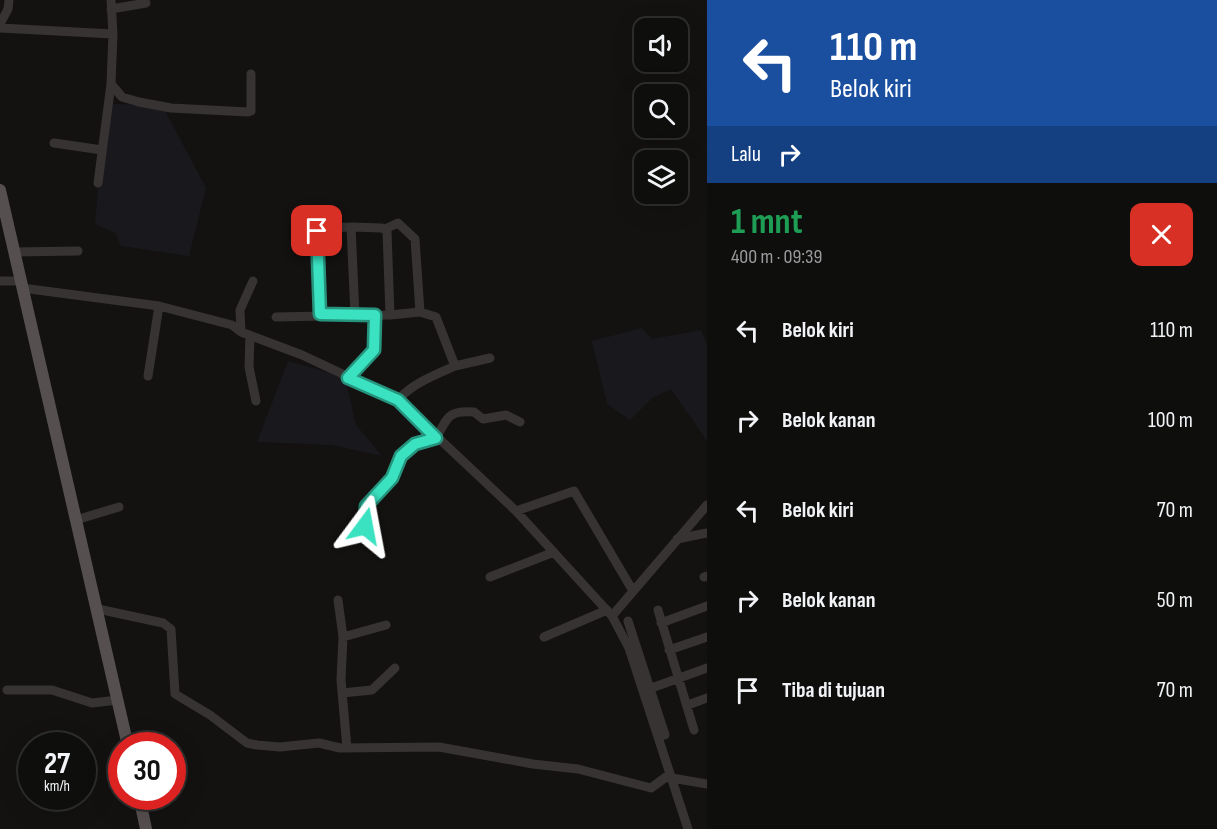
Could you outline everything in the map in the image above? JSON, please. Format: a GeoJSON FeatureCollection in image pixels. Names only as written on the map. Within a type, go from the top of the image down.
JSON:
{"type":"FeatureCollection","features":[{"type":"Feature","properties":{"kind":"main road"},"geometry":{"type":"LineString","coordinates":[[0,189],[125,732]]}},
{"type":"Feature","properties":{"kind":"main road"},"geometry":{"type":"LineString","coordinates":[[142,810],[146,829]]}},
{"type":"Feature","properties":{"kind":"street"},"geometry":{"type":"LineString","coordinates":[[9,0],[8,9],[0,26],[113,34]]}},
{"type":"Feature","properties":{"kind":"street"},"geometry":{"type":"LineString","coordinates":[[98,183],[111,84],[113,34],[111,4],[146,3]]}},
{"type":"Feature","properties":{"kind":"street"},"geometry":{"type":"LineString","coordinates":[[111,84],[122,97],[140,102],[171,108],[248,112],[251,111],[251,74]]}},
{"type":"Feature","properties":{"kind":"street"},"geometry":{"type":"LineString","coordinates":[[54,143],[102,150]]}},
{"type":"Feature","properties":{"kind":"street"},"geometry":{"type":"LineString","coordinates":[[323,316],[319,310],[317,231],[321,228],[351,227],[385,229],[398,223],[415,239],[420,312]]}},
{"type":"Feature","properties":{"kind":"street"},"geometry":{"type":"LineString","coordinates":[[351,227],[355,315]]}},
{"type":"Feature","properties":{"kind":"street"},"geometry":{"type":"LineString","coordinates":[[385,229],[390,315]]}},
{"type":"Feature","properties":{"kind":"street"},"geometry":{"type":"LineString","coordinates":[[15,252],[78,251]]}},
{"type":"Feature","properties":{"kind":"street"},"geometry":{"type":"LineString","coordinates":[[0,281],[159,306],[232,325],[245,333],[302,355],[398,400],[516,511],[610,613],[629,648],[664,735]]}},
{"type":"Feature","properties":{"kind":"street"},"geometry":{"type":"LineString","coordinates":[[253,281],[240,310],[256,400]]}},
{"type":"Feature","properties":{"kind":"street"},"geometry":{"type":"LineString","coordinates":[[148,376],[159,306]]}},
{"type":"Feature","properties":{"kind":"street"},"geometry":{"type":"LineString","coordinates":[[276,317],[390,315],[420,312],[436,317],[455,366]]}},
{"type":"Feature","properties":{"kind":"street"},"geometry":{"type":"LineString","coordinates":[[348,378],[374,350],[375,315]]}},
{"type":"Feature","properties":{"kind":"street"},"geometry":{"type":"LineString","coordinates":[[398,400],[426,379],[455,366],[490,358]]}},
{"type":"Feature","properties":{"kind":"street"},"geometry":{"type":"LineString","coordinates":[[365,526],[366,506],[392,478],[401,456],[415,444],[436,438],[446,417],[456,413],[474,412],[486,419],[506,415],[520,422]]}},
{"type":"Feature","properties":{"kind":"street"},"geometry":{"type":"LineString","coordinates":[[516,511],[574,491],[633,591]]}},
{"type":"Feature","properties":{"kind":"street"},"geometry":{"type":"LineString","coordinates":[[544,637],[610,613],[633,591],[707,505]]}},
{"type":"Feature","properties":{"kind":"street"},"geometry":{"type":"LineString","coordinates":[[76,520],[119,507]]}},
{"type":"Feature","properties":{"kind":"street"},"geometry":{"type":"LineString","coordinates":[[677,539],[707,533]]}},
{"type":"Feature","properties":{"kind":"street"},"geometry":{"type":"LineString","coordinates":[[490,577],[554,552]]}},
{"type":"Feature","properties":{"kind":"street"},"geometry":{"type":"LineString","coordinates":[[338,600],[343,637],[342,693],[346,748]]}},
{"type":"Feature","properties":{"kind":"street"},"geometry":{"type":"LineString","coordinates":[[661,623],[707,606]]}},
{"type":"Feature","properties":{"kind":"street"},"geometry":{"type":"LineString","coordinates":[[658,610],[694,730]]}},
{"type":"Feature","properties":{"kind":"street"},"geometry":{"type":"LineString","coordinates":[[98,611],[155,620],[168,627],[173,636],[172,675],[176,694],[216,719],[248,743],[280,747],[318,743],[346,748],[439,747],[532,764],[578,769],[651,788],[663,778],[671,776],[707,784]]}},
{"type":"Feature","properties":{"kind":"street"},"geometry":{"type":"LineString","coordinates":[[628,621],[674,788],[688,829]]}},
{"type":"Feature","properties":{"kind":"street"},"geometry":{"type":"LineString","coordinates":[[343,637],[386,625]]}},
{"type":"Feature","properties":{"kind":"street"},"geometry":{"type":"LineString","coordinates":[[669,650],[707,637]]}},
{"type":"Feature","properties":{"kind":"street"},"geometry":{"type":"LineString","coordinates":[[342,693],[372,690],[395,668]]}},
{"type":"Feature","properties":{"kind":"street"},"geometry":{"type":"LineString","coordinates":[[647,690],[707,668]]}},
{"type":"Feature","properties":{"kind":"street"},"geometry":{"type":"LineString","coordinates":[[7,690],[52,690],[92,703],[118,700]]}},
{"type":"Feature","properties":{"kind":"street"},"geometry":{"type":"LineString","coordinates":[[688,705],[707,698]]}},
{"type":"Feature","properties":{"kind":"shaded area"},"geometry":{"type":"Polygon","coordinates":[[[106,104],[162,105],[206,188],[189,256],[121,246],[115,233],[95,224],[106,104]]]}},
{"type":"Feature","properties":{"kind":"shaded area"},"geometry":{"type":"Polygon","coordinates":[[[642,328],[652,339],[701,330],[707,345],[707,441],[671,389],[652,398],[630,420],[607,404],[592,341],[642,328]]]}},
{"type":"Feature","properties":{"kind":"shaded area"},"geometry":{"type":"Polygon","coordinates":[[[288,361],[345,377],[356,425],[382,456],[332,445],[257,442],[288,361]]]}},
{"type":"Feature","properties":{"kind":"route"},"geometry":{"type":"LineString","coordinates":[[317,231],[320,314],[323,316],[375,315],[374,350],[362,360],[348,378],[398,400],[436,438],[415,444],[401,456],[387,486],[369,500],[366,506],[365,526]]}}]}
